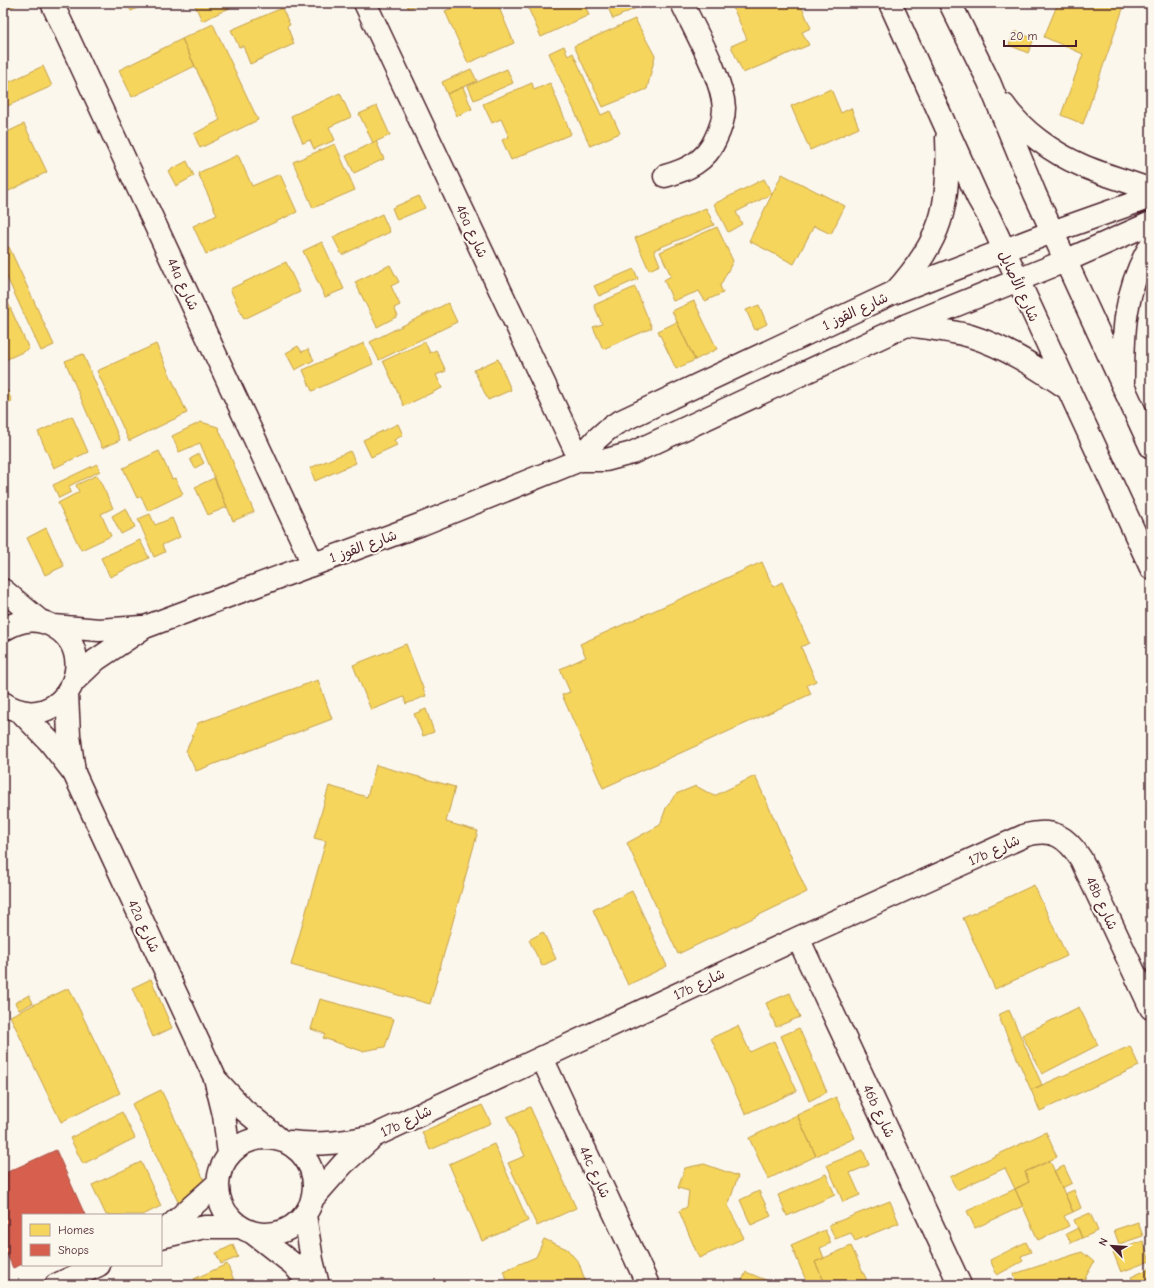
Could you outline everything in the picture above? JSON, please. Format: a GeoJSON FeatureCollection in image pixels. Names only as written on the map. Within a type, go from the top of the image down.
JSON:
{"type":"FeatureCollection","features":[{"type":"Feature","properties":{"kind":"street","name":"44a شارع"},"geometry":{"type":"LineString","coordinates":[[52,3],[313,564]]}},
{"type":"Feature","properties":{"kind":"street","name":"46a شارع"},"geometry":{"type":"LineString","coordinates":[[365,3],[580,460]]}},
{"type":"Feature","properties":{"kind":"street"},"geometry":{"type":"LineString","coordinates":[[665,176],[684,171],[700,160],[712,147],[721,128],[724,108],[720,88],[682,3]]}},
{"type":"Feature","properties":{"kind":"street","name":"شارع الأصايل"},"geometry":{"type":"LineString","coordinates":[[890,3],[1003,251],[1151,568]]}},
{"type":"Feature","properties":{"kind":"street"},"geometry":{"type":"LineString","coordinates":[[950,3],[989,82],[1035,194],[1151,447]]}},
{"type":"Feature","properties":{"kind":"street"},"geometry":{"type":"LineString","coordinates":[[989,82],[1006,108],[1028,131],[1053,150],[1081,165],[1151,190]]}},
{"type":"Feature","properties":{"kind":"street"},"geometry":{"type":"LineString","coordinates":[[895,292],[915,270],[927,252],[936,233],[943,211],[947,190],[947,127]]}},
{"type":"Feature","properties":{"kind":"street","name":"شارع القوز 1"},"geometry":{"type":"LineString","coordinates":[[580,460],[590,445],[602,432],[617,423],[895,292],[1052,232],[1151,198]]}},
{"type":"Feature","properties":{"kind":"street","name":"شارع القوز 1"},"geometry":{"type":"LineString","coordinates":[[8,705],[34,712],[47,710],[58,704],[71,687],[96,660],[145,627],[422,524],[580,460],[606,460],[632,453],[907,325],[1065,261],[1151,223]]}},
{"type":"Feature","properties":{"kind":"street"},"geometry":{"type":"LineString","coordinates":[[1123,387],[1124,330],[1127,305],[1134,278],[1151,245]]}},
{"type":"Feature","properties":{"kind":"street"},"geometry":{"type":"LineString","coordinates":[[907,325],[943,330],[987,342],[1032,365],[1067,388]]}},
{"type":"Feature","properties":{"kind":"street"},"geometry":{"type":"LineString","coordinates":[[3,590],[47,623]]}},
{"type":"Feature","properties":{"kind":"street","name":"شارع القوز 1"},"geometry":{"type":"LineString","coordinates":[[3,630],[12,624],[26,620],[100,630],[145,627]]}},
{"type":"Feature","properties":{"kind":"street","name":"42a شارع"},"geometry":{"type":"LineString","coordinates":[[47,623],[64,634],[76,655],[77,668],[71,687],[69,735],[74,773]]}},
{"type":"Feature","properties":{"kind":"street","name":"42a شارع"},"geometry":{"type":"LineString","coordinates":[[8,705],[49,741],[74,773],[215,1078],[224,1115],[229,1154]]}},
{"type":"Feature","properties":{"kind":"street","name":"48b شارع"},"geometry":{"type":"LineString","coordinates":[[1026,836],[1036,832],[1050,833],[1063,838],[1073,847],[1081,859],[1151,1008]]}},
{"type":"Feature","properties":{"kind":"street","name":"17b شارع"},"geometry":{"type":"LineString","coordinates":[[284,1140],[311,1144],[333,1144],[374,1136],[798,938],[1026,836]]}},
{"type":"Feature","properties":{"kind":"street","name":"46b شارع"},"geometry":{"type":"LineString","coordinates":[[798,938],[960,1285]]}},
{"type":"Feature","properties":{"kind":"street","name":"44c شارع"},"geometry":{"type":"LineString","coordinates":[[542,1058],[648,1285]]}},
{"type":"Feature","properties":{"kind":"street","name":"42a شارع"},"geometry":{"type":"LineString","coordinates":[[215,1078],[244,1110],[284,1140]]}},
{"type":"Feature","properties":{"kind":"street","name":"17b شارع"},"geometry":{"type":"LineString","coordinates":[[309,1206],[343,1164],[374,1136]]}},
{"type":"Feature","properties":{"kind":"street"},"geometry":{"type":"LineString","coordinates":[[312,1285],[293,1264],[230,1219],[223,1208],[218,1196],[217,1184],[220,1168],[229,1154],[243,1143],[260,1137],[284,1140],[302,1152],[310,1165],[314,1180],[309,1206],[312,1260],[318,1285]]}},
{"type":"Feature","properties":{"kind":"street"},"geometry":{"type":"LineString","coordinates":[[162,1235],[217,1184]]}},
{"type":"Feature","properties":{"kind":"street"},"geometry":{"type":"LineString","coordinates":[[162,1236],[205,1227],[246,1230],[273,1234],[291,1228],[309,1206]]}},
{"type":"Feature","properties":{"kind":"street"},"geometry":{"type":"LineString","coordinates":[[56,1285],[97,1266]]}},
{"type":"Feature","properties":{"kind":"building: Homes"},"geometry":{"type":"Polygon","coordinates":[[[3,3],[15,3],[16,5],[3,11],[3,3]]]}},
{"type":"Feature","properties":{"kind":"building: Homes"},"geometry":{"type":"Polygon","coordinates":[[[127,3],[149,3],[131,11],[127,3]]]}},
{"type":"Feature","properties":{"kind":"building: Homes"},"geometry":{"type":"Polygon","coordinates":[[[194,3],[240,3],[202,21],[194,3]]]}},
{"type":"Feature","properties":{"kind":"building: Homes"},"geometry":{"type":"Polygon","coordinates":[[[407,3],[417,3],[418,5],[408,8],[407,3]]]}},
{"type":"Feature","properties":{"kind":"building: Homes"},"geometry":{"type":"Polygon","coordinates":[[[464,3],[497,3],[514,43],[468,63],[445,11],[464,3]]]}},
{"type":"Feature","properties":{"kind":"building: Homes"},"geometry":{"type":"Polygon","coordinates":[[[526,3],[584,3],[589,15],[541,37],[526,3]]]}},
{"type":"Feature","properties":{"kind":"building: Homes"},"geometry":{"type":"Polygon","coordinates":[[[606,3],[644,3],[644,4],[613,19],[606,3]]]}},
{"type":"Feature","properties":{"kind":"building: Homes"},"geometry":{"type":"Polygon","coordinates":[[[731,3],[800,3],[811,28],[802,32],[809,45],[743,73],[731,46],[747,39],[731,3]]]}},
{"type":"Feature","properties":{"kind":"building: Homes"},"geometry":{"type":"Polygon","coordinates":[[[1058,3],[1125,3],[1083,124],[1061,115],[1083,54],[1044,37],[1058,3]]]}},
{"type":"Feature","properties":{"kind":"building: Homes"},"geometry":{"type":"Polygon","coordinates":[[[282,8],[290,25],[287,26],[294,44],[250,64],[243,46],[239,47],[231,30],[282,8]]]}},
{"type":"Feature","properties":{"kind":"building: Homes"},"geometry":{"type":"Polygon","coordinates":[[[635,19],[655,56],[647,89],[603,107],[574,46],[635,19]]]}},
{"type":"Feature","properties":{"kind":"building: Homes"},"geometry":{"type":"Polygon","coordinates":[[[213,24],[258,120],[200,148],[194,134],[220,120],[182,39],[213,24]]]}},
{"type":"Feature","properties":{"kind":"building: Homes"},"geometry":{"type":"Polygon","coordinates":[[[1015,31],[1034,39],[1028,53],[1009,45],[1015,31]]]}},
{"type":"Feature","properties":{"kind":"building: Homes"},"geometry":{"type":"Polygon","coordinates":[[[182,39],[195,66],[132,97],[119,70],[182,39]]]}},
{"type":"Feature","properties":{"kind":"building: Homes"},"geometry":{"type":"Polygon","coordinates":[[[564,46],[568,56],[573,53],[601,115],[610,111],[620,133],[590,146],[549,53],[564,46]]]}},
{"type":"Feature","properties":{"kind":"building: Homes"},"geometry":{"type":"Polygon","coordinates":[[[43,66],[52,86],[3,108],[3,85],[43,66]]]}},
{"type":"Feature","properties":{"kind":"building: Homes"},"geometry":{"type":"Polygon","coordinates":[[[471,69],[477,81],[447,94],[442,82],[471,69]]]}},
{"type":"Feature","properties":{"kind":"building: Homes"},"geometry":{"type":"Polygon","coordinates":[[[507,69],[513,83],[474,100],[468,86],[507,69]]]}},
{"type":"Feature","properties":{"kind":"building: Homes"},"geometry":{"type":"Polygon","coordinates":[[[532,83],[534,90],[550,83],[571,134],[511,160],[502,140],[509,137],[501,119],[492,123],[483,104],[532,83]]]}},
{"type":"Feature","properties":{"kind":"building: Homes"},"geometry":{"type":"Polygon","coordinates":[[[463,87],[472,109],[457,116],[447,94],[463,87]]]}},
{"type":"Feature","properties":{"kind":"building: Homes"},"geometry":{"type":"Polygon","coordinates":[[[831,89],[841,113],[851,108],[859,128],[810,150],[791,106],[831,89]]]}},
{"type":"Feature","properties":{"kind":"building: Homes"},"geometry":{"type":"Polygon","coordinates":[[[340,93],[351,117],[329,127],[335,140],[314,149],[310,140],[303,143],[291,116],[340,93]]]}},
{"type":"Feature","properties":{"kind":"building: Homes"},"geometry":{"type":"Polygon","coordinates":[[[377,106],[390,135],[373,143],[359,114],[377,106]]]}},
{"type":"Feature","properties":{"kind":"building: Homes"},"geometry":{"type":"Polygon","coordinates":[[[24,124],[47,172],[3,194],[3,134],[24,124]]]}},
{"type":"Feature","properties":{"kind":"building: Homes"},"geometry":{"type":"Polygon","coordinates":[[[376,141],[384,159],[354,173],[346,156],[376,141]]]}},
{"type":"Feature","properties":{"kind":"building: Homes"},"geometry":{"type":"Polygon","coordinates":[[[335,144],[355,190],[313,208],[293,162],[335,144]]]}},
{"type":"Feature","properties":{"kind":"building: Homes"},"geometry":{"type":"Polygon","coordinates":[[[238,155],[252,186],[280,174],[297,212],[206,254],[193,226],[217,215],[198,173],[238,155]]]}},
{"type":"Feature","properties":{"kind":"building: Homes"},"geometry":{"type":"Polygon","coordinates":[[[187,161],[194,176],[176,186],[168,171],[187,161]]]}},
{"type":"Feature","properties":{"kind":"building: Homes"},"geometry":{"type":"Polygon","coordinates":[[[782,174],[845,206],[831,234],[814,226],[794,264],[749,241],[782,174]]]}},
{"type":"Feature","properties":{"kind":"building: Homes"},"geometry":{"type":"Polygon","coordinates":[[[764,179],[772,194],[736,212],[742,224],[728,232],[714,204],[764,179]]]}},
{"type":"Feature","properties":{"kind":"building: Homes"},"geometry":{"type":"Polygon","coordinates":[[[419,196],[425,208],[397,220],[392,208],[419,196]]]}},
{"type":"Feature","properties":{"kind":"building: Homes"},"geometry":{"type":"Polygon","coordinates":[[[706,208],[714,225],[654,250],[660,265],[649,270],[635,238],[706,208]]]}},
{"type":"Feature","properties":{"kind":"building: Homes"},"geometry":{"type":"Polygon","coordinates":[[[382,214],[390,232],[342,255],[333,237],[382,214]]]}},
{"type":"Feature","properties":{"kind":"building: Homes"},"geometry":{"type":"Polygon","coordinates":[[[717,227],[733,261],[720,286],[723,293],[705,301],[699,291],[673,301],[664,280],[671,276],[660,252],[717,227]]]}},
{"type":"Feature","properties":{"kind":"building: Homes"},"geometry":{"type":"Polygon","coordinates":[[[322,242],[344,289],[325,297],[303,251],[322,242]]]}},
{"type":"Feature","properties":{"kind":"building: Homes"},"geometry":{"type":"Polygon","coordinates":[[[9,247],[54,345],[41,351],[3,269],[3,250],[9,247]]]}},
{"type":"Feature","properties":{"kind":"building: Homes"},"geometry":{"type":"Polygon","coordinates":[[[286,262],[300,292],[244,319],[230,289],[286,262]]]}},
{"type":"Feature","properties":{"kind":"building: Homes"},"geometry":{"type":"Polygon","coordinates":[[[390,265],[399,282],[391,286],[400,305],[394,308],[398,316],[377,327],[355,282],[390,265]]]}},
{"type":"Feature","properties":{"kind":"building: Homes"},"geometry":{"type":"Polygon","coordinates":[[[634,269],[638,279],[599,296],[594,286],[634,269]]]}},
{"type":"Feature","properties":{"kind":"building: Homes"},"geometry":{"type":"Polygon","coordinates":[[[635,287],[652,328],[603,349],[593,327],[602,324],[594,305],[635,287]]]}},
{"type":"Feature","properties":{"kind":"building: Homes"},"geometry":{"type":"Polygon","coordinates":[[[694,301],[717,349],[695,360],[672,311],[694,301]]]}},
{"type":"Feature","properties":{"kind":"building: Homes"},"geometry":{"type":"Polygon","coordinates":[[[8,303],[29,349],[3,361],[3,306],[8,303]]]}},
{"type":"Feature","properties":{"kind":"building: Homes"},"geometry":{"type":"Polygon","coordinates":[[[448,303],[457,322],[379,360],[370,342],[448,303]]]}},
{"type":"Feature","properties":{"kind":"building: Homes"},"geometry":{"type":"Polygon","coordinates":[[[759,305],[767,324],[755,330],[746,310],[759,305]]]}},
{"type":"Feature","properties":{"kind":"building: Homes"},"geometry":{"type":"Polygon","coordinates":[[[677,322],[695,360],[676,369],[658,331],[677,322]]]}},
{"type":"Feature","properties":{"kind":"building: Homes"},"geometry":{"type":"Polygon","coordinates":[[[425,342],[430,353],[436,350],[446,371],[436,375],[442,388],[404,406],[383,361],[425,342]]]}},
{"type":"Feature","properties":{"kind":"building: Homes"},"geometry":{"type":"Polygon","coordinates":[[[364,343],[373,364],[312,391],[303,370],[364,343]]]}},
{"type":"Feature","properties":{"kind":"building: Homes"},"geometry":{"type":"Polygon","coordinates":[[[156,344],[187,413],[129,441],[97,371],[156,344]]]}},
{"type":"Feature","properties":{"kind":"building: Homes"},"geometry":{"type":"Polygon","coordinates":[[[298,346],[302,352],[308,349],[314,360],[295,370],[286,353],[298,346]]]}},
{"type":"Feature","properties":{"kind":"building: Homes"},"geometry":{"type":"Polygon","coordinates":[[[83,354],[120,440],[102,448],[65,361],[83,354]]]}},
{"type":"Feature","properties":{"kind":"building: Homes"},"geometry":{"type":"Polygon","coordinates":[[[498,359],[511,390],[488,400],[474,370],[498,359]]]}},
{"type":"Feature","properties":{"kind":"building: Homes"},"geometry":{"type":"Polygon","coordinates":[[[7,390],[12,401],[3,404],[3,392],[7,390]]]}},
{"type":"Feature","properties":{"kind":"building: Homes"},"geometry":{"type":"Polygon","coordinates":[[[72,416],[88,452],[54,468],[38,432],[72,416]]]}},
{"type":"Feature","properties":{"kind":"building: Homes"},"geometry":{"type":"Polygon","coordinates":[[[201,422],[218,427],[254,512],[233,521],[200,443],[179,452],[172,436],[201,422]]]}},
{"type":"Feature","properties":{"kind":"building: Homes"},"geometry":{"type":"Polygon","coordinates":[[[398,424],[403,435],[394,440],[397,445],[371,457],[363,440],[398,424]]]}},
{"type":"Feature","properties":{"kind":"building: Homes"},"geometry":{"type":"Polygon","coordinates":[[[159,451],[172,479],[175,478],[183,494],[148,511],[141,496],[137,498],[123,468],[159,451]]]}},
{"type":"Feature","properties":{"kind":"building: Homes"},"geometry":{"type":"Polygon","coordinates":[[[350,451],[356,463],[315,481],[310,468],[350,451]]]}},
{"type":"Feature","properties":{"kind":"building: Homes"},"geometry":{"type":"Polygon","coordinates":[[[199,454],[204,463],[195,468],[190,459],[199,454]]]}},
{"type":"Feature","properties":{"kind":"building: Homes"},"geometry":{"type":"Polygon","coordinates":[[[97,464],[100,471],[69,486],[71,492],[59,498],[53,485],[97,464]]]}},
{"type":"Feature","properties":{"kind":"building: Homes"},"geometry":{"type":"Polygon","coordinates":[[[97,475],[113,508],[101,514],[111,536],[81,550],[58,503],[79,492],[76,485],[97,475]]]}},
{"type":"Feature","properties":{"kind":"building: Homes"},"geometry":{"type":"Polygon","coordinates":[[[214,478],[227,507],[208,515],[195,487],[214,478]]]}},
{"type":"Feature","properties":{"kind":"building: Homes"},"geometry":{"type":"Polygon","coordinates":[[[126,508],[135,527],[121,534],[112,516],[126,508]]]}},
{"type":"Feature","properties":{"kind":"building: Homes"},"geometry":{"type":"Polygon","coordinates":[[[150,514],[155,525],[172,518],[180,537],[162,545],[165,552],[154,557],[138,519],[150,514]]]}},
{"type":"Feature","properties":{"kind":"building: Homes"},"geometry":{"type":"Polygon","coordinates":[[[46,528],[64,566],[45,575],[27,538],[46,528]]]}},
{"type":"Feature","properties":{"kind":"building: Homes"},"geometry":{"type":"Polygon","coordinates":[[[140,540],[149,558],[110,577],[101,558],[140,540]]]}},
{"type":"Feature","properties":{"kind":"building: Homes"},"geometry":{"type":"Polygon","coordinates":[[[762,562],[773,587],[782,582],[809,643],[801,647],[816,681],[807,685],[811,694],[603,788],[562,695],[570,692],[560,669],[586,657],[580,644],[762,562]]]}},
{"type":"Feature","properties":{"kind":"building: Homes"},"geometry":{"type":"Polygon","coordinates":[[[406,644],[426,696],[406,704],[404,697],[371,710],[353,665],[406,644]]]}},
{"type":"Feature","properties":{"kind":"building: Homes"},"geometry":{"type":"Polygon","coordinates":[[[318,680],[332,719],[196,771],[186,751],[198,723],[318,680]]]}},
{"type":"Feature","properties":{"kind":"building: Homes"},"geometry":{"type":"Polygon","coordinates":[[[426,709],[434,732],[423,736],[414,714],[426,709]]]}},
{"type":"Feature","properties":{"kind":"building: Homes"},"geometry":{"type":"Polygon","coordinates":[[[376,765],[455,787],[446,822],[478,831],[430,1004],[291,965],[326,841],[314,838],[329,786],[367,797],[376,765]]]}},
{"type":"Feature","properties":{"kind":"building: Homes"},"geometry":{"type":"Polygon","coordinates":[[[755,776],[807,892],[678,954],[627,843],[660,825],[666,808],[676,794],[696,786],[714,796],[755,776]]]}},
{"type":"Feature","properties":{"kind":"building: Homes"},"geometry":{"type":"Polygon","coordinates":[[[1034,885],[1067,956],[995,989],[963,918],[1034,885]]]}},
{"type":"Feature","properties":{"kind":"building: Homes"},"geometry":{"type":"Polygon","coordinates":[[[632,891],[667,966],[628,985],[593,910],[632,891]]]}},
{"type":"Feature","properties":{"kind":"building: Homes"},"geometry":{"type":"Polygon","coordinates":[[[543,932],[556,959],[542,966],[529,940],[543,932]]]}},
{"type":"Feature","properties":{"kind":"building: Homes"},"geometry":{"type":"Polygon","coordinates":[[[151,979],[172,1028],[153,1037],[132,988],[151,979]]]}},
{"type":"Feature","properties":{"kind":"building: Homes"},"geometry":{"type":"Polygon","coordinates":[[[69,988],[120,1093],[61,1122],[10,1016],[69,988]]]}},
{"type":"Feature","properties":{"kind":"building: Homes"},"geometry":{"type":"Polygon","coordinates":[[[790,993],[800,1017],[776,1027],[766,1003],[790,993]]]}},
{"type":"Feature","properties":{"kind":"building: Homes"},"geometry":{"type":"Polygon","coordinates":[[[29,995],[33,1003],[19,1010],[15,1003],[29,995]]]}},
{"type":"Feature","properties":{"kind":"building: Homes"},"geometry":{"type":"Polygon","coordinates":[[[320,999],[394,1019],[385,1047],[362,1051],[323,1038],[325,1034],[311,1029],[320,999]]]}},
{"type":"Feature","properties":{"kind":"building: Homes"},"geometry":{"type":"Polygon","coordinates":[[[1079,1007],[1098,1045],[1042,1074],[1022,1035],[1079,1007]]]}},
{"type":"Feature","properties":{"kind":"building: Homes"},"geometry":{"type":"Polygon","coordinates":[[[1009,1010],[1042,1085],[1031,1090],[998,1015],[1009,1010]]]}},
{"type":"Feature","properties":{"kind":"building: Homes"},"geometry":{"type":"Polygon","coordinates":[[[738,1026],[750,1052],[774,1041],[797,1091],[745,1114],[711,1038],[738,1026]]]}},
{"type":"Feature","properties":{"kind":"building: Homes"},"geometry":{"type":"Polygon","coordinates":[[[799,1028],[827,1092],[809,1101],[781,1036],[799,1028]]]}},
{"type":"Feature","properties":{"kind":"building: Homes"},"geometry":{"type":"Polygon","coordinates":[[[1130,1046],[1139,1066],[1040,1111],[1031,1090],[1130,1046]]]}},
{"type":"Feature","properties":{"kind":"building: Homes"},"geometry":{"type":"Polygon","coordinates":[[[161,1090],[209,1190],[179,1204],[132,1104],[161,1090]]]}},
{"type":"Feature","properties":{"kind":"building: Homes"},"geometry":{"type":"Polygon","coordinates":[[[836,1097],[855,1138],[816,1156],[797,1115],[836,1097]]]}},
{"type":"Feature","properties":{"kind":"building: Homes"},"geometry":{"type":"Polygon","coordinates":[[[482,1105],[491,1123],[430,1150],[422,1132],[482,1105]]]}},
{"type":"Feature","properties":{"kind":"building: Homes"},"geometry":{"type":"Polygon","coordinates":[[[530,1107],[576,1208],[537,1226],[508,1163],[525,1156],[507,1117],[530,1107]]]}},
{"type":"Feature","properties":{"kind":"building: Homes"},"geometry":{"type":"Polygon","coordinates":[[[122,1112],[135,1138],[83,1164],[70,1138],[122,1112]]]}},
{"type":"Feature","properties":{"kind":"building: Homes"},"geometry":{"type":"Polygon","coordinates":[[[797,1115],[816,1156],[768,1179],[749,1138],[797,1115]]]}},
{"type":"Feature","properties":{"kind":"building: Homes"},"geometry":{"type":"Polygon","coordinates":[[[1046,1132],[1057,1157],[1025,1172],[1029,1182],[1015,1189],[1005,1168],[957,1190],[950,1177],[1046,1132]]]}},
{"type":"Feature","properties":{"kind":"building: Homes"},"geometry":{"type":"Polygon","coordinates":[[[494,1144],[528,1221],[482,1241],[449,1164],[494,1144]]]}},
{"type":"Feature","properties":{"kind":"building: Homes"},"geometry":{"type":"Polygon","coordinates":[[[863,1150],[869,1165],[850,1173],[860,1195],[843,1202],[827,1165],[863,1150]]]}},
{"type":"Feature","properties":{"kind":"building: Homes"},"geometry":{"type":"Polygon","coordinates":[[[1050,1161],[1073,1212],[1064,1216],[1069,1226],[1038,1240],[1015,1189],[1029,1182],[1025,1172],[1050,1161]]]}},
{"type":"Feature","properties":{"kind":"building: Homes"},"geometry":{"type":"Polygon","coordinates":[[[141,1162],[161,1206],[145,1214],[106,1214],[92,1185],[141,1162]]]}},
{"type":"Feature","properties":{"kind":"building: Homes"},"geometry":{"type":"Polygon","coordinates":[[[704,1164],[738,1176],[728,1206],[744,1238],[699,1258],[679,1211],[687,1207],[689,1191],[678,1188],[685,1168],[704,1164]]]}},
{"type":"Feature","properties":{"kind":"building: Homes"},"geometry":{"type":"Polygon","coordinates":[[[1064,1166],[1072,1183],[1062,1188],[1054,1171],[1064,1166]]]}},
{"type":"Feature","properties":{"kind":"building: Homes"},"geometry":{"type":"Polygon","coordinates":[[[826,1174],[835,1195],[787,1216],[778,1195],[826,1174]]]}},
{"type":"Feature","properties":{"kind":"building: Homes"},"geometry":{"type":"Polygon","coordinates":[[[1015,1189],[1023,1206],[975,1228],[967,1211],[1015,1189]]]}},
{"type":"Feature","properties":{"kind":"building: Homes"},"geometry":{"type":"Polygon","coordinates":[[[1074,1190],[1081,1208],[1073,1212],[1065,1194],[1074,1190]]]}},
{"type":"Feature","properties":{"kind":"building: Homes"},"geometry":{"type":"Polygon","coordinates":[[[759,1191],[771,1216],[751,1225],[740,1200],[759,1191]]]}},
{"type":"Feature","properties":{"kind":"building: Homes"},"geometry":{"type":"Polygon","coordinates":[[[890,1201],[899,1223],[855,1241],[851,1233],[835,1239],[829,1225],[890,1201]]]}},
{"type":"Feature","properties":{"kind":"building: Homes"},"geometry":{"type":"Polygon","coordinates":[[[1090,1213],[1098,1231],[1082,1238],[1074,1220],[1090,1213]]]}},
{"type":"Feature","properties":{"kind":"building: Homes"},"geometry":{"type":"Polygon","coordinates":[[[1138,1222],[1143,1236],[1119,1244],[1114,1230],[1138,1222]]]}},
{"type":"Feature","properties":{"kind":"building: Homes"},"geometry":{"type":"Polygon","coordinates":[[[1078,1228],[1082,1238],[1071,1243],[1066,1234],[1078,1228]]]}},
{"type":"Feature","properties":{"kind":"building: Homes"},"geometry":{"type":"Polygon","coordinates":[[[825,1230],[831,1243],[820,1248],[824,1258],[815,1262],[826,1285],[808,1285],[791,1245],[825,1230]]]}},
{"type":"Feature","properties":{"kind":"building: Homes"},"geometry":{"type":"Polygon","coordinates":[[[544,1239],[567,1249],[579,1263],[585,1281],[583,1285],[509,1285],[503,1271],[536,1257],[544,1239]]]}},
{"type":"Feature","properties":{"kind":"building: Homes"},"geometry":{"type":"Polygon","coordinates":[[[1143,1241],[1150,1261],[1121,1272],[1113,1252],[1143,1241]]]}},
{"type":"Feature","properties":{"kind":"building: Homes"},"geometry":{"type":"Polygon","coordinates":[[[1026,1242],[1031,1252],[1021,1256],[1023,1261],[997,1275],[990,1260],[1026,1242]]]}},
{"type":"Feature","properties":{"kind":"building: Homes"},"geometry":{"type":"Polygon","coordinates":[[[233,1245],[238,1257],[221,1264],[216,1253],[233,1245]]]}},
{"type":"Feature","properties":{"kind":"building: Homes"},"geometry":{"type":"Polygon","coordinates":[[[851,1246],[869,1285],[826,1285],[815,1262],[851,1246]]]}},
{"type":"Feature","properties":{"kind":"building: Homes"},"geometry":{"type":"Polygon","coordinates":[[[1082,1252],[1094,1262],[1084,1280],[1087,1285],[1018,1285],[1014,1274],[1082,1252]]]}},
{"type":"Feature","properties":{"kind":"building: Homes"},"geometry":{"type":"Polygon","coordinates":[[[227,1264],[236,1285],[196,1285],[194,1279],[227,1264]]]}},
{"type":"Feature","properties":{"kind":"building: Homes"},"geometry":{"type":"Polygon","coordinates":[[[1151,1268],[1151,1285],[1135,1285],[1131,1277],[1151,1268]]]}},
{"type":"Feature","properties":{"kind":"building: Homes"},"geometry":{"type":"Polygon","coordinates":[[[746,1272],[778,1285],[740,1285],[746,1272]]]}},
{"type":"Feature","properties":{"kind":"building: Homes"},"geometry":{"type":"Polygon","coordinates":[[[929,1279],[931,1285],[916,1285],[929,1279]]]}},
{"type":"Feature","properties":{"kind":"building: Shops"},"geometry":{"type":"Polygon","coordinates":[[[56,1150],[85,1214],[22,1214],[22,1264],[13,1268],[3,1245],[3,1174],[56,1150]]]}}]}
